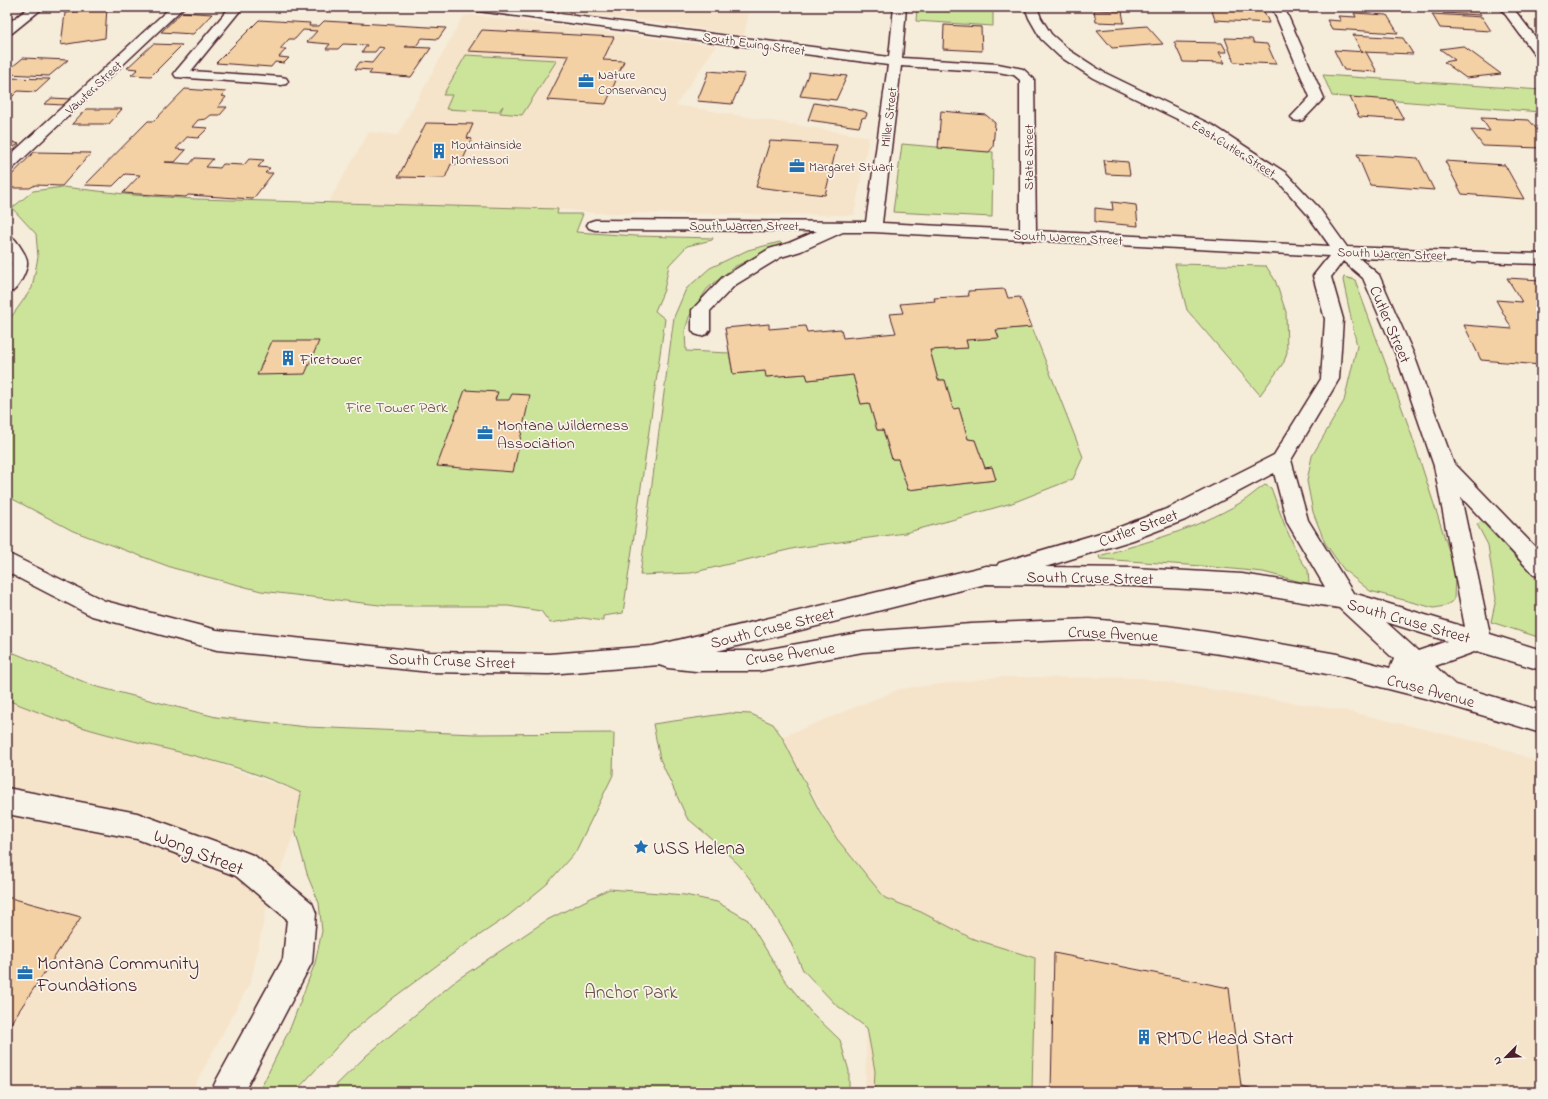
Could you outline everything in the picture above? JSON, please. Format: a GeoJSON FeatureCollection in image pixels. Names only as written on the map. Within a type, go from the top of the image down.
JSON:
{"type":"FeatureCollection","features":[{"type":"Feature","properties":{"kind":"street"},"geometry":{"type":"LineString","coordinates":[[7,30],[38,7]]}},
{"type":"Feature","properties":{"kind":"street","name":"Vawter Street"},"geometry":{"type":"LineString","coordinates":[[7,166],[178,7]]}},
{"type":"Feature","properties":{"kind":"street"},"geometry":{"type":"LineString","coordinates":[[237,7],[181,74],[281,81]]}},
{"type":"Feature","properties":{"kind":"street","name":"South Ewing Street"},"geometry":{"type":"LineString","coordinates":[[478,7],[895,62],[998,68],[1018,72],[1027,79]]}},
{"type":"Feature","properties":{"kind":"street","name":"Miller Street"},"geometry":{"type":"LineString","coordinates":[[874,227],[895,62],[900,7]]}},
{"type":"Feature","properties":{"kind":"street","name":"East Cutler Street"},"geometry":{"type":"LineString","coordinates":[[1031,7],[1035,18],[1046,36],[1064,53],[1098,75],[1209,129],[1281,176],[1313,211],[1342,252]]}},
{"type":"Feature","properties":{"kind":"street"},"geometry":{"type":"LineString","coordinates":[[1278,7],[1317,98],[1298,117]]}},
{"type":"Feature","properties":{"kind":"street"},"geometry":{"type":"LineString","coordinates":[[1506,7],[1541,53]]}},
{"type":"Feature","properties":{"kind":"street"},"geometry":{"type":"LineString","coordinates":[[7,19],[21,20]]}},
{"type":"Feature","properties":{"kind":"street","name":"State Street"},"geometry":{"type":"LineString","coordinates":[[1027,79],[1028,235]]}},
{"type":"Feature","properties":{"kind":"street","name":"South Warren Street"},"geometry":{"type":"LineString","coordinates":[[595,224],[874,227],[1342,252],[1541,259]]}},
{"type":"Feature","properties":{"kind":"street"},"geometry":{"type":"LineString","coordinates":[[701,330],[701,310],[729,280],[775,253],[795,247],[845,226]]}},
{"type":"Feature","properties":{"kind":"street"},"geometry":{"type":"LineString","coordinates":[[7,240],[18,255],[18,273],[7,287]]}},
{"type":"Feature","properties":{"kind":"street"},"geometry":{"type":"LineString","coordinates":[[1342,252],[1322,276],[1334,319],[1330,379],[1281,460],[1298,522],[1345,600],[1449,694]]}},
{"type":"Feature","properties":{"kind":"street","name":"Cutler Street"},"geometry":{"type":"LineString","coordinates":[[1342,252],[1370,275],[1405,355],[1444,466],[1479,640]]}},
{"type":"Feature","properties":{"kind":"street","name":"Cutler Street"},"geometry":{"type":"LineString","coordinates":[[986,575],[1132,531],[1177,514],[1281,460]]}},
{"type":"Feature","properties":{"kind":"street","name":"Cutler Street"},"geometry":{"type":"LineString","coordinates":[[1444,466],[1541,568]]}},
{"type":"Feature","properties":{"kind":"street","name":"South Cruse Street"},"geometry":{"type":"LineString","coordinates":[[7,562],[100,609],[217,640],[430,662],[549,664],[653,656],[986,575],[1133,578],[1242,583],[1345,600],[1541,660]]}},
{"type":"Feature","properties":{"kind":"street","name":"Cruse Avenue"},"geometry":{"type":"LineString","coordinates":[[653,656],[696,661],[759,661],[863,642],[971,634],[1090,628],[1167,636],[1246,648],[1337,665],[1449,694],[1541,722]]}},
{"type":"Feature","properties":{"kind":"street"},"geometry":{"type":"LineString","coordinates":[[1381,676],[1413,662],[1479,640]]}},
{"type":"Feature","properties":{"kind":"street","name":"Wong Street"},"geometry":{"type":"LineString","coordinates":[[7,801],[137,826],[245,866],[302,913],[297,962],[227,1092]]}},
{"type":"Feature","properties":{"kind":"shaded area"},"geometry":{"type":"Polygon","coordinates":[[[522,7],[750,7],[744,36],[670,24],[522,7]]]}},
{"type":"Feature","properties":{"kind":"shaded area"},"geometry":{"type":"Polygon","coordinates":[[[473,15],[716,46],[676,105],[869,137],[854,215],[595,213],[558,209],[328,203],[369,132],[398,135],[461,20],[464,16],[473,15]]]}},
{"type":"Feature","properties":{"kind":"shaded area"},"geometry":{"type":"Polygon","coordinates":[[[999,677],[1140,678],[1347,711],[1496,746],[1541,763],[1541,1092],[865,1092],[867,1028],[837,839],[782,737],[900,689],[999,677]]]}},
{"type":"Feature","properties":{"kind":"shaded area"},"geometry":{"type":"Polygon","coordinates":[[[7,700],[79,726],[185,752],[301,793],[295,830],[266,910],[251,981],[191,1092],[7,1092],[7,700]]]}},
{"type":"Feature","properties":{"kind":"green space"},"geometry":{"type":"Polygon","coordinates":[[[917,7],[993,7],[993,26],[916,21],[917,7]]]}},
{"type":"Feature","properties":{"kind":"green space"},"geometry":{"type":"Polygon","coordinates":[[[466,55],[557,60],[522,115],[500,113],[503,106],[498,112],[446,109],[452,95],[443,95],[466,55]]]}},
{"type":"Feature","properties":{"kind":"green space"},"geometry":{"type":"Polygon","coordinates":[[[1323,75],[1541,90],[1541,112],[1332,96],[1323,75]]]}},
{"type":"Feature","properties":{"kind":"green space"},"geometry":{"type":"Polygon","coordinates":[[[902,144],[993,152],[992,217],[893,212],[902,144]]]}},
{"type":"Feature","properties":{"kind":"green space","name":"Fire Tower Park"},"geometry":{"type":"Polygon","coordinates":[[[63,187],[133,195],[196,199],[558,209],[557,214],[583,214],[576,232],[636,236],[713,238],[712,240],[687,246],[669,265],[664,290],[655,311],[665,319],[623,613],[603,616],[603,621],[583,618],[550,623],[541,611],[508,606],[388,606],[261,591],[173,568],[73,531],[7,496],[7,323],[32,288],[38,257],[36,234],[12,208],[33,191],[63,187]]]}},
{"type":"Feature","properties":{"kind":"green space"},"geometry":{"type":"Polygon","coordinates":[[[780,242],[782,244],[734,267],[707,289],[689,317],[685,331],[686,351],[729,353],[733,374],[765,371],[767,377],[806,374],[808,380],[853,375],[861,404],[869,403],[877,430],[883,430],[892,459],[898,459],[908,490],[996,480],[992,467],[985,468],[975,440],[968,439],[959,409],[953,409],[945,380],[938,380],[930,350],[968,348],[966,340],[999,338],[996,330],[1032,327],[1083,457],[1073,479],[1012,503],[905,533],[796,548],[691,573],[640,575],[674,317],[686,289],[710,268],[748,250],[780,242]]]}},
{"type":"Feature","properties":{"kind":"green space"},"geometry":{"type":"Polygon","coordinates":[[[1175,264],[1266,266],[1275,280],[1286,312],[1287,352],[1284,362],[1260,395],[1187,310],[1175,264]]]}},
{"type":"Feature","properties":{"kind":"green space"},"geometry":{"type":"Polygon","coordinates":[[[1344,277],[1355,280],[1410,430],[1451,557],[1455,577],[1454,600],[1445,606],[1434,608],[1370,591],[1344,570],[1325,543],[1313,512],[1307,481],[1312,456],[1344,401],[1357,346],[1343,280],[1344,277]]]}},
{"type":"Feature","properties":{"kind":"green space"},"geometry":{"type":"Polygon","coordinates":[[[1265,485],[1271,488],[1285,526],[1299,557],[1308,570],[1309,584],[1263,572],[1100,559],[1099,556],[1189,528],[1240,503],[1265,485]]]}},
{"type":"Feature","properties":{"kind":"green space"},"geometry":{"type":"Polygon","coordinates":[[[1482,522],[1541,584],[1541,638],[1491,622],[1496,599],[1488,545],[1477,524],[1482,522]]]}},
{"type":"Feature","properties":{"kind":"green space"},"geometry":{"type":"Polygon","coordinates":[[[7,650],[94,686],[216,717],[307,727],[475,734],[614,733],[613,775],[576,851],[547,884],[508,916],[459,949],[393,998],[348,1035],[295,1092],[259,1092],[291,1026],[315,963],[322,931],[319,903],[308,877],[295,830],[301,793],[274,781],[219,762],[78,726],[7,700],[7,650]]]}},
{"type":"Feature","properties":{"kind":"green space"},"geometry":{"type":"Polygon","coordinates":[[[730,713],[751,714],[773,724],[782,737],[819,810],[837,839],[885,898],[921,912],[971,938],[1035,958],[1032,1092],[874,1092],[875,1071],[867,1028],[835,1004],[803,970],[789,939],[761,893],[739,865],[687,818],[660,759],[653,724],[730,713]]]}},
{"type":"Feature","properties":{"kind":"green space","name":"Anchor Park"},"geometry":{"type":"Polygon","coordinates":[[[609,889],[685,895],[717,902],[748,920],[784,979],[810,1011],[840,1040],[849,1071],[849,1092],[329,1092],[367,1055],[458,979],[547,920],[609,889]]]}},
{"type":"Feature","properties":{"kind":"building"},"geometry":{"type":"Polygon","coordinates":[[[107,7],[105,38],[61,45],[65,13],[107,7]]]}},
{"type":"Feature","properties":{"kind":"building"},"geometry":{"type":"Polygon","coordinates":[[[1439,7],[1475,7],[1481,15],[1443,13],[1439,7]]]}},
{"type":"Feature","properties":{"kind":"building"},"geometry":{"type":"Polygon","coordinates":[[[1211,8],[1264,11],[1269,23],[1215,20],[1211,8]]]}},
{"type":"Feature","properties":{"kind":"building"},"geometry":{"type":"Polygon","coordinates":[[[1094,10],[1122,11],[1124,23],[1096,22],[1094,10]]]}},
{"type":"Feature","properties":{"kind":"building"},"geometry":{"type":"Polygon","coordinates":[[[182,12],[212,14],[193,34],[161,32],[182,12]]]}},
{"type":"Feature","properties":{"kind":"building"},"geometry":{"type":"Polygon","coordinates":[[[1354,13],[1387,15],[1398,33],[1332,29],[1327,20],[1341,21],[1338,16],[1356,17],[1354,13]]]}},
{"type":"Feature","properties":{"kind":"building"},"geometry":{"type":"Polygon","coordinates":[[[1432,14],[1482,17],[1491,31],[1440,28],[1432,14]]]}},
{"type":"Feature","properties":{"kind":"building"},"geometry":{"type":"Polygon","coordinates":[[[259,20],[310,23],[309,26],[319,26],[324,21],[446,28],[438,39],[422,38],[416,46],[405,47],[431,48],[411,77],[369,74],[372,70],[355,69],[360,62],[372,63],[384,48],[379,47],[375,52],[362,52],[367,45],[343,44],[338,49],[326,49],[330,44],[307,42],[317,31],[303,30],[295,39],[289,39],[280,49],[286,49],[279,57],[289,58],[284,63],[275,62],[271,67],[216,63],[259,20]]]}},
{"type":"Feature","properties":{"kind":"building"},"geometry":{"type":"Polygon","coordinates":[[[944,25],[981,27],[982,51],[943,49],[944,25]]]}},
{"type":"Feature","properties":{"kind":"building"},"geometry":{"type":"Polygon","coordinates":[[[1147,26],[1163,44],[1112,48],[1097,30],[1147,26]]]}},
{"type":"Feature","properties":{"kind":"building","name":"Nature Conservancy"},"geometry":{"type":"Polygon","coordinates":[[[482,30],[614,37],[603,60],[624,61],[606,104],[547,100],[569,56],[468,51],[482,30]]]}},
{"type":"Feature","properties":{"kind":"building"},"geometry":{"type":"Polygon","coordinates":[[[1353,35],[1403,38],[1413,54],[1362,52],[1353,35]]]}},
{"type":"Feature","properties":{"kind":"building"},"geometry":{"type":"Polygon","coordinates":[[[1225,38],[1252,39],[1254,43],[1267,44],[1276,64],[1234,62],[1225,38]]]}},
{"type":"Feature","properties":{"kind":"building"},"geometry":{"type":"Polygon","coordinates":[[[1174,42],[1222,43],[1227,52],[1219,52],[1225,63],[1183,62],[1174,42]]]}},
{"type":"Feature","properties":{"kind":"building"},"geometry":{"type":"Polygon","coordinates":[[[153,44],[182,45],[151,76],[131,75],[138,69],[127,68],[153,44]]]}},
{"type":"Feature","properties":{"kind":"building"},"geometry":{"type":"Polygon","coordinates":[[[1463,46],[1501,74],[1466,78],[1444,62],[1455,60],[1440,49],[1463,46]]]}},
{"type":"Feature","properties":{"kind":"building"},"geometry":{"type":"Polygon","coordinates":[[[1334,50],[1366,52],[1377,72],[1344,70],[1334,50]]]}},
{"type":"Feature","properties":{"kind":"building"},"geometry":{"type":"Polygon","coordinates":[[[23,58],[68,60],[49,76],[7,74],[7,71],[23,58]]]}},
{"type":"Feature","properties":{"kind":"building"},"geometry":{"type":"Polygon","coordinates":[[[709,71],[745,74],[732,104],[697,101],[709,71]]]}},
{"type":"Feature","properties":{"kind":"building"},"geometry":{"type":"Polygon","coordinates":[[[809,72],[847,76],[836,100],[800,96],[809,72]]]}},
{"type":"Feature","properties":{"kind":"building"},"geometry":{"type":"Polygon","coordinates":[[[7,78],[50,79],[36,92],[18,91],[10,99],[7,99],[7,78]]]}},
{"type":"Feature","properties":{"kind":"building"},"geometry":{"type":"Polygon","coordinates":[[[185,89],[226,92],[222,96],[226,97],[218,107],[227,107],[220,115],[211,115],[206,119],[198,120],[192,127],[208,128],[198,138],[187,137],[176,149],[186,150],[175,162],[164,162],[190,164],[195,158],[213,159],[206,167],[220,168],[223,164],[244,165],[249,159],[264,160],[258,167],[270,168],[265,173],[273,173],[253,199],[123,193],[140,175],[125,174],[113,186],[85,185],[148,121],[154,121],[185,89]]]}},
{"type":"Feature","properties":{"kind":"building"},"geometry":{"type":"Polygon","coordinates":[[[1350,97],[1393,100],[1404,120],[1359,117],[1350,97]]]}},
{"type":"Feature","properties":{"kind":"building"},"geometry":{"type":"Polygon","coordinates":[[[52,98],[71,99],[64,105],[44,104],[52,98]]]}},
{"type":"Feature","properties":{"kind":"building"},"geometry":{"type":"Polygon","coordinates":[[[814,103],[863,111],[867,113],[866,117],[862,118],[859,127],[808,120],[814,103]]]}},
{"type":"Feature","properties":{"kind":"building"},"geometry":{"type":"Polygon","coordinates":[[[86,109],[122,109],[109,124],[72,124],[86,109]]]}},
{"type":"Feature","properties":{"kind":"building"},"geometry":{"type":"Polygon","coordinates":[[[941,111],[986,115],[995,123],[993,147],[989,152],[938,148],[941,111]]]}},
{"type":"Feature","properties":{"kind":"building"},"geometry":{"type":"Polygon","coordinates":[[[1481,118],[1529,120],[1541,134],[1541,148],[1483,146],[1471,130],[1490,131],[1481,118]]]}},
{"type":"Feature","properties":{"kind":"building","name":"Mountainside Montessori"},"geometry":{"type":"Polygon","coordinates":[[[426,123],[473,124],[467,138],[472,139],[461,164],[451,164],[445,178],[398,177],[426,123]]]}},
{"type":"Feature","properties":{"kind":"building"},"geometry":{"type":"Polygon","coordinates":[[[7,140],[19,144],[7,151],[7,140]]]}},
{"type":"Feature","properties":{"kind":"building","name":"Margaret Stuart"},"geometry":{"type":"Polygon","coordinates":[[[770,141],[837,145],[825,195],[756,187],[770,141]]]}},
{"type":"Feature","properties":{"kind":"building"},"geometry":{"type":"Polygon","coordinates":[[[34,152],[91,153],[62,186],[35,185],[30,188],[7,188],[7,180],[34,152]]]}},
{"type":"Feature","properties":{"kind":"building"},"geometry":{"type":"Polygon","coordinates":[[[1357,154],[1418,158],[1434,190],[1370,185],[1357,154]]]}},
{"type":"Feature","properties":{"kind":"building"},"geometry":{"type":"Polygon","coordinates":[[[1104,160],[1128,162],[1130,175],[1106,174],[1104,160]]]}},
{"type":"Feature","properties":{"kind":"building"},"geometry":{"type":"Polygon","coordinates":[[[1445,161],[1505,165],[1524,199],[1462,194],[1445,161]]]}},
{"type":"Feature","properties":{"kind":"building"},"geometry":{"type":"Polygon","coordinates":[[[1112,202],[1136,205],[1138,226],[1095,222],[1095,208],[1113,210],[1112,202]]]}},
{"type":"Feature","properties":{"kind":"building"},"geometry":{"type":"Polygon","coordinates":[[[1507,278],[1541,280],[1541,365],[1481,360],[1464,325],[1512,329],[1496,300],[1522,302],[1507,278]]]}},
{"type":"Feature","properties":{"kind":"building"},"geometry":{"type":"Polygon","coordinates":[[[1005,289],[1008,298],[1020,297],[1032,327],[996,330],[999,338],[966,340],[968,348],[930,350],[938,380],[945,380],[953,409],[959,408],[968,439],[975,440],[985,468],[992,467],[996,480],[908,490],[898,459],[892,459],[883,430],[877,430],[869,403],[861,404],[853,375],[808,380],[806,374],[766,377],[765,371],[733,374],[725,328],[769,324],[769,329],[805,326],[807,332],[841,329],[843,338],[896,333],[890,314],[903,313],[900,304],[935,301],[934,298],[969,296],[968,291],[1005,289]]]}},
{"type":"Feature","properties":{"kind":"building","name":"Firetower"},"geometry":{"type":"Polygon","coordinates":[[[272,341],[319,341],[305,374],[257,375],[272,341]]]}},
{"type":"Feature","properties":{"kind":"building","name":"Montana Wilderness Association"},"geometry":{"type":"Polygon","coordinates":[[[465,390],[498,392],[495,400],[509,400],[512,394],[530,395],[513,472],[437,466],[465,390]]]}},
{"type":"Feature","properties":{"kind":"building","name":"Montana Community Foundations"},"geometry":{"type":"Polygon","coordinates":[[[7,897],[81,917],[7,1029],[7,897]]]}},
{"type":"Feature","properties":{"kind":"building","name":"RMDC Head Start"},"geometry":{"type":"Polygon","coordinates":[[[1054,953],[1229,988],[1241,1086],[1266,1092],[1051,1092],[1054,953]]]}},
{"type":"Feature","properties":{"kind":"place","name":"Nature Conservancy"},"geometry":{"type":"Point","coordinates":[586,81]}},
{"type":"Feature","properties":{"kind":"place","name":"Mountainside Montessori"},"geometry":{"type":"Point","coordinates":[439,151]}},
{"type":"Feature","properties":{"kind":"place","name":"Margaret Stuart"},"geometry":{"type":"Point","coordinates":[797,166]}},
{"type":"Feature","properties":{"kind":"place","name":"Firetower"},"geometry":{"type":"Point","coordinates":[288,358]}},
{"type":"Feature","properties":{"kind":"place","name":"Montana Wilderness Association"},"geometry":{"type":"Point","coordinates":[485,433]}},
{"type":"Feature","properties":{"kind":"place","name":"USS Helena"},"geometry":{"type":"Point","coordinates":[641,847]}},
{"type":"Feature","properties":{"kind":"place","name":"Montana Community Foundations"},"geometry":{"type":"Point","coordinates":[25,973]}},
{"type":"Feature","properties":{"kind":"place","name":"RMDC Head Start"},"geometry":{"type":"Point","coordinates":[1144,1037]}}]}
